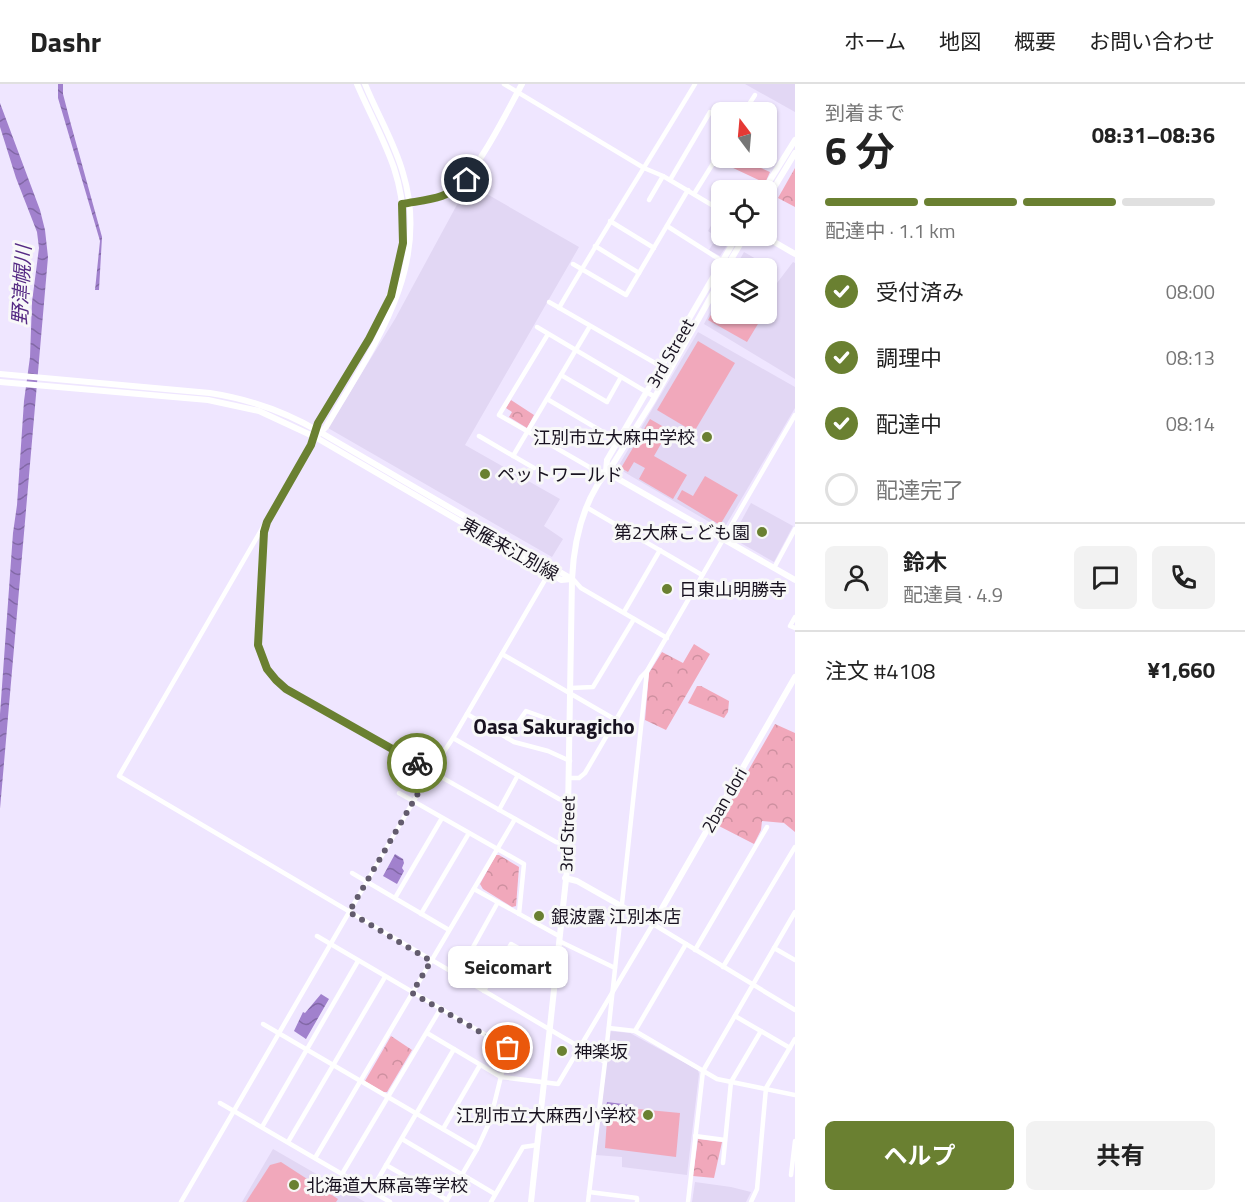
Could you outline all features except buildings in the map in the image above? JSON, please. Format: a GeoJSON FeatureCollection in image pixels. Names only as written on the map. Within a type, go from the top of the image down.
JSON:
{"type":"FeatureCollection","features":[{"type":"Feature","properties":{"kind":"main road"},"geometry":{"type":"LineString","coordinates":[[317,433],[318,423],[369,339],[391,296],[403,243],[402,204],[394,169],[357,84]]}},
{"type":"Feature","properties":{"kind":"main road"},"geometry":{"type":"LineString","coordinates":[[317,433],[326,427],[396,301],[406,270],[410,243],[410,203],[403,173],[395,149],[365,84]]}},
{"type":"Feature","properties":{"kind":"main road"},"geometry":{"type":"LineString","coordinates":[[402,204],[439,198],[467,180],[522,84]]}},
{"type":"Feature","properties":{"kind":"main road"},"geometry":{"type":"LineString","coordinates":[[770,180],[795,140]]}},
{"type":"Feature","properties":{"kind":"main road"},"geometry":{"type":"LineString","coordinates":[[777,183],[795,153]]}},
{"type":"Feature","properties":{"kind":"main road"},"geometry":{"type":"LineString","coordinates":[[777,244],[795,254]]}},
{"type":"Feature","properties":{"kind":"main road","name":"3rd Street"},"geometry":{"type":"LineString","coordinates":[[622,443],[647,392],[711,280]]}},
{"type":"Feature","properties":{"kind":"main road","name":"3rd Street"},"geometry":{"type":"LineString","coordinates":[[531,1202],[557,969],[568,845],[572,579],[576,538],[586,507],[606,472],[608,460],[655,397],[711,297]]}},
{"type":"Feature","properties":{"kind":"main road","name":"東雁来江別線"},"geometry":{"type":"LineString","coordinates":[[0,374],[229,396],[279,411],[572,579]]}},
{"type":"Feature","properties":{"kind":"main road","name":"東雁来江別線"},"geometry":{"type":"LineString","coordinates":[[0,382],[173,396],[227,403],[268,415],[317,433],[561,580],[572,579]]}},
{"type":"Feature","properties":{"kind":"main road"},"geometry":{"type":"LineString","coordinates":[[606,472],[795,580]]}},
{"type":"Feature","properties":{"kind":"main road","name":"2ban dori"},"geometry":{"type":"LineString","coordinates":[[652,924],[795,677]]}},
{"type":"Feature","properties":{"kind":"main road"},"geometry":{"type":"LineString","coordinates":[[565,878],[577,881],[652,924]]}},
{"type":"Feature","properties":{"kind":"street"},"geometry":{"type":"LineString","coordinates":[[504,84],[644,168],[663,176],[711,204]]}},
{"type":"Feature","properties":{"kind":"street"},"geometry":{"type":"LineString","coordinates":[[560,308],[610,221],[695,84]]}},
{"type":"Feature","properties":{"kind":"street"},"geometry":{"type":"LineString","coordinates":[[750,102],[754,95]]}},
{"type":"Feature","properties":{"kind":"street"},"geometry":{"type":"LineString","coordinates":[[670,180],[711,113]]}},
{"type":"Feature","properties":{"kind":"street"},"geometry":{"type":"LineString","coordinates":[[694,194],[711,167]]}},
{"type":"Feature","properties":{"kind":"street"},"geometry":{"type":"LineString","coordinates":[[649,200],[663,176]]}},
{"type":"Feature","properties":{"kind":"street"},"geometry":{"type":"LineString","coordinates":[[573,264],[626,295],[688,190]]}},
{"type":"Feature","properties":{"kind":"street"},"geometry":{"type":"LineString","coordinates":[[610,221],[654,248]]}},
{"type":"Feature","properties":{"kind":"street"},"geometry":{"type":"LineString","coordinates":[[667,226],[717,258]]}},
{"type":"Feature","properties":{"kind":"street"},"geometry":{"type":"LineString","coordinates":[[596,246],[639,273]]}},
{"type":"Feature","properties":{"kind":"street"},"geometry":{"type":"LineString","coordinates":[[549,302],[669,371]]}},
{"type":"Feature","properties":{"kind":"street"},"geometry":{"type":"LineString","coordinates":[[513,456],[591,326]]}},
{"type":"Feature","properties":{"kind":"street"},"geometry":{"type":"LineString","coordinates":[[537,327],[655,397]]}},
{"type":"Feature","properties":{"kind":"street"},"geometry":{"type":"LineString","coordinates":[[548,334],[499,415],[596,471],[606,472]]}},
{"type":"Feature","properties":{"kind":"street"},"geometry":{"type":"LineString","coordinates":[[561,375],[607,402],[621,377]]}},
{"type":"Feature","properties":{"kind":"street"},"geometry":{"type":"LineString","coordinates":[[547,399],[622,443]]}},
{"type":"Feature","properties":{"kind":"street"},"geometry":{"type":"LineString","coordinates":[[569,778],[579,778],[585,773],[641,677],[667,638],[795,416]]}},
{"type":"Feature","properties":{"kind":"street"},"geometry":{"type":"LineString","coordinates":[[317,433],[119,776],[605,1062]]}},
{"type":"Feature","properties":{"kind":"street"},"geometry":{"type":"LineString","coordinates":[[479,436],[534,468]]}},
{"type":"Feature","properties":{"kind":"street"},"geometry":{"type":"LineString","coordinates":[[586,507],[702,575]]}},
{"type":"Feature","properties":{"kind":"street"},"geometry":{"type":"LineString","coordinates":[[267,522],[262,540],[258,640],[261,657],[276,680],[286,689],[499,810],[556,842],[568,845]]}},
{"type":"Feature","properties":{"kind":"street"},"geometry":{"type":"LineString","coordinates":[[774,568],[795,530]]}},
{"type":"Feature","properties":{"kind":"street"},"geometry":{"type":"LineString","coordinates":[[624,612],[660,550]]}},
{"type":"Feature","properties":{"kind":"street"},"geometry":{"type":"LineString","coordinates":[[181,1202],[431,771],[453,738],[549,573]]}},
{"type":"Feature","properties":{"kind":"street"},"geometry":{"type":"LineString","coordinates":[[572,579],[581,588],[667,638]]}},
{"type":"Feature","properties":{"kind":"street"},"geometry":{"type":"LineString","coordinates":[[795,617],[790,626],[795,628]]}},
{"type":"Feature","properties":{"kind":"street"},"geometry":{"type":"LineString","coordinates":[[571,691],[592,687],[634,619]]}},
{"type":"Feature","properties":{"kind":"street"},"geometry":{"type":"LineString","coordinates":[[502,654],[571,691],[616,720]]}},
{"type":"Feature","properties":{"kind":"street"},"geometry":{"type":"LineString","coordinates":[[588,1202],[647,671]]}},
{"type":"Feature","properties":{"kind":"street"},"geometry":{"type":"LineString","coordinates":[[507,738],[526,711],[570,728]]}},
{"type":"Feature","properties":{"kind":"street"},"geometry":{"type":"LineString","coordinates":[[467,714],[507,738],[570,761]]}},
{"type":"Feature","properties":{"kind":"street"},"geometry":{"type":"LineString","coordinates":[[453,738],[559,799],[568,801]]}},
{"type":"Feature","properties":{"kind":"street"},"geometry":{"type":"LineString","coordinates":[[499,810],[518,775]]}},
{"type":"Feature","properties":{"kind":"street"},"geometry":{"type":"LineString","coordinates":[[399,793],[524,864],[519,914]]}},
{"type":"Feature","properties":{"kind":"street"},"geometry":{"type":"LineString","coordinates":[[395,898],[442,818]]}},
{"type":"Feature","properties":{"kind":"street"},"geometry":{"type":"LineString","coordinates":[[315,1158],[515,819]]}},
{"type":"Feature","properties":{"kind":"street"},"geometry":{"type":"LineString","coordinates":[[695,950],[767,827]]}},
{"type":"Feature","properties":{"kind":"street"},"geometry":{"type":"LineString","coordinates":[[422,914],[469,833]]}},
{"type":"Feature","properties":{"kind":"street"},"geometry":{"type":"LineString","coordinates":[[723,967],[795,847]]}},
{"type":"Feature","properties":{"kind":"street"},"geometry":{"type":"LineString","coordinates":[[352,873],[449,930]]}},
{"type":"Feature","properties":{"kind":"street"},"geometry":{"type":"LineString","coordinates":[[474,889],[615,968]]}},
{"type":"Feature","properties":{"kind":"street"},"geometry":{"type":"LineString","coordinates":[[457,976],[498,902]]}},
{"type":"Feature","properties":{"kind":"street"},"geometry":{"type":"LineString","coordinates":[[688,1202],[703,1071],[795,912]]}},
{"type":"Feature","properties":{"kind":"street"},"geometry":{"type":"LineString","coordinates":[[427,1033],[501,1077],[558,1084],[652,924],[795,1010]]}},
{"type":"Feature","properties":{"kind":"street"},"geometry":{"type":"LineString","coordinates":[[317,936],[508,1048],[490,1121],[477,1149],[446,1201],[386,1165]]}},
{"type":"Feature","properties":{"kind":"street"},"geometry":{"type":"LineString","coordinates":[[484,991],[512,944],[557,969]]}},
{"type":"Feature","properties":{"kind":"street"},"geometry":{"type":"LineString","coordinates":[[635,1031],[686,945]]}},
{"type":"Feature","properties":{"kind":"street"},"geometry":{"type":"LineString","coordinates":[[774,948],[795,960]]}},
{"type":"Feature","properties":{"kind":"street"},"geometry":{"type":"LineString","coordinates":[[262,1127],[358,961]]}},
{"type":"Feature","properties":{"kind":"street"},"geometry":{"type":"LineString","coordinates":[[288,1142],[385,977]]}},
{"type":"Feature","properties":{"kind":"street"},"geometry":{"type":"LineString","coordinates":[[342,1174],[441,1008]]}},
{"type":"Feature","properties":{"kind":"street"},"geometry":{"type":"LineString","coordinates":[[735,1016],[790,1048]]}},
{"type":"Feature","properties":{"kind":"street"},"geometry":{"type":"LineString","coordinates":[[263,1024],[477,1149]]}},
{"type":"Feature","properties":{"kind":"street"},"geometry":{"type":"LineString","coordinates":[[609,1028],[635,1031],[717,1079],[795,1095]]}},
{"type":"Feature","properties":{"kind":"street"},"geometry":{"type":"LineString","coordinates":[[723,1162],[731,1082],[761,1031]]}},
{"type":"Feature","properties":{"kind":"street"},"geometry":{"type":"LineString","coordinates":[[751,1202],[757,1189],[766,1088],[795,1039]]}},
{"type":"Feature","properties":{"kind":"street"},"geometry":{"type":"LineString","coordinates":[[371,1191],[454,1049]]}},
{"type":"Feature","properties":{"kind":"street"},"geometry":{"type":"LineString","coordinates":[[443,1130],[480,1065]]}},
{"type":"Feature","properties":{"kind":"street"},"geometry":{"type":"LineString","coordinates":[[220,1103],[390,1202]]}},
{"type":"Feature","properties":{"kind":"street"},"geometry":{"type":"LineString","coordinates":[[695,1136],[725,1140]]}},
{"type":"Feature","properties":{"kind":"street"},"geometry":{"type":"LineString","coordinates":[[402,1139],[495,1194]]}},
{"type":"Feature","properties":{"kind":"street"},"geometry":{"type":"LineString","coordinates":[[791,1175],[795,1141]]}},
{"type":"Feature","properties":{"kind":"street"},"geometry":{"type":"LineString","coordinates":[[490,1202],[523,1147],[537,1145]]}},
{"type":"Feature","properties":{"kind":"street"},"geometry":{"type":"LineString","coordinates":[[589,1191],[637,1198],[637,1202]]}},
{"type":"Feature","properties":{"kind":"street"},"geometry":{"type":"LineString","coordinates":[[615,1195],[615,1202]]}},
{"type":"Feature","properties":{"kind":"shaded area"},"geometry":{"type":"Polygon","coordinates":[[[745,84],[795,84],[795,112],[745,84]]]}},
{"type":"Feature","properties":{"kind":"shaded area"},"geometry":{"type":"Polygon","coordinates":[[[473,186],[579,247],[465,445],[560,499],[544,526],[563,539],[552,557],[328,428],[395,319],[459,201],[473,186]]]}},
{"type":"Feature","properties":{"kind":"shaded area"},"geometry":{"type":"Polygon","coordinates":[[[711,246],[726,246],[720,256],[709,250],[711,246]]]}},
{"type":"Feature","properties":{"kind":"shaded area"},"geometry":{"type":"Polygon","coordinates":[[[744,252],[754,258],[741,258],[744,252]]]}},
{"type":"Feature","properties":{"kind":"shaded area"},"geometry":{"type":"Polygon","coordinates":[[[793,262],[795,263],[795,379],[704,324],[711,311],[711,324],[777,324],[777,283],[793,262]]]}},
{"type":"Feature","properties":{"kind":"shaded area","name":"江別市立大麻中学校"},"geometry":{"type":"Polygon","coordinates":[[[698,332],[795,387],[795,408],[723,530],[619,469],[619,465],[698,332]]]}},
{"type":"Feature","properties":{"kind":"shaded area","name":"第2大麻こども園"},"geometry":{"type":"Polygon","coordinates":[[[751,503],[793,526],[774,562],[732,538],[751,503]]]}},
{"type":"Feature","properties":{"kind":"shaded area","name":"江別市立大麻西小学校"},"geometry":{"type":"Polygon","coordinates":[[[610,1031],[630,1033],[698,1070],[687,1175],[622,1167],[622,1157],[596,1155],[610,1031]]]}},
{"type":"Feature","properties":{"kind":"shaded area","name":"北海道大麻高等学校"},"geometry":{"type":"Polygon","coordinates":[[[273,1149],[365,1202],[242,1202],[273,1149]]]}},
{"type":"Feature","properties":{"kind":"shaded area"},"geometry":{"type":"Polygon","coordinates":[[[695,1182],[751,1192],[746,1202],[692,1202],[695,1182]]]}},
{"type":"Feature","properties":{"kind":"green space"},"geometry":{"type":"Polygon","coordinates":[[[733,168],[761,168],[770,172],[766,180],[759,180],[733,168]]]}},
{"type":"Feature","properties":{"kind":"green space"},"geometry":{"type":"Polygon","coordinates":[[[795,168],[795,207],[778,198],[795,168]]]}},
{"type":"Feature","properties":{"kind":"green space"},"geometry":{"type":"Polygon","coordinates":[[[715,324],[758,324],[747,342],[715,324]]]}},
{"type":"Feature","properties":{"kind":"green space"},"geometry":{"type":"Polygon","coordinates":[[[698,341],[735,363],[694,432],[657,410],[698,341]]]}},
{"type":"Feature","properties":{"kind":"green space"},"geometry":{"type":"Polygon","coordinates":[[[511,400],[534,415],[527,428],[509,417],[512,412],[506,408],[511,400]]]}},
{"type":"Feature","properties":{"kind":"green space"},"geometry":{"type":"Polygon","coordinates":[[[650,419],[669,430],[654,456],[687,475],[673,499],[639,479],[645,468],[634,462],[628,472],[621,468],[650,419]]]}},
{"type":"Feature","properties":{"kind":"green space"},"geometry":{"type":"Polygon","coordinates":[[[705,476],[738,495],[720,525],[677,499],[682,490],[693,496],[705,476]]]}},
{"type":"Feature","properties":{"kind":"green space"},"geometry":{"type":"Polygon","coordinates":[[[694,644],[710,654],[666,730],[645,720],[649,673],[662,652],[683,663],[694,644]]]}},
{"type":"Feature","properties":{"kind":"green space"},"geometry":{"type":"Polygon","coordinates":[[[697,686],[729,701],[728,712],[724,718],[688,703],[697,686]]]}},
{"type":"Feature","properties":{"kind":"green space"},"geometry":{"type":"Polygon","coordinates":[[[775,724],[795,733],[795,832],[784,823],[762,821],[761,830],[754,844],[717,825],[775,724]]]}},
{"type":"Feature","properties":{"kind":"green space"},"geometry":{"type":"Polygon","coordinates":[[[496,855],[519,867],[516,906],[512,907],[483,889],[480,884],[496,855]]]}},
{"type":"Feature","properties":{"kind":"green space"},"geometry":{"type":"Polygon","coordinates":[[[391,1036],[412,1050],[387,1092],[383,1092],[365,1081],[391,1036]]]}},
{"type":"Feature","properties":{"kind":"green space"},"geometry":{"type":"Polygon","coordinates":[[[638,1109],[680,1113],[676,1157],[605,1148],[607,1119],[637,1121],[638,1109]]]}},
{"type":"Feature","properties":{"kind":"green space"},"geometry":{"type":"Polygon","coordinates":[[[698,1139],[722,1142],[714,1178],[693,1176],[698,1139]]]}},
{"type":"Feature","properties":{"kind":"green space","name":"北海道大麻高等学校"},"geometry":{"type":"Polygon","coordinates":[[[281,1162],[338,1199],[336,1202],[246,1202],[270,1165],[281,1162]]]}},
{"type":"Feature","properties":{"kind":"water"},"geometry":{"type":"Polygon","coordinates":[[[58,84],[63,84],[63,94],[102,237],[99,290],[95,290],[100,241],[58,98],[58,84]]]}},
{"type":"Feature","properties":{"kind":"water"},"geometry":{"type":"Polygon","coordinates":[[[0,103],[40,210],[48,257],[0,809],[0,714],[24,401],[30,357],[32,302],[39,248],[37,232],[16,178],[0,127],[0,103]]]}},
{"type":"Feature","properties":{"kind":"water"},"geometry":{"type":"Polygon","coordinates":[[[395,854],[403,859],[404,863],[402,868],[404,871],[397,884],[383,876],[395,854]]]}},
{"type":"Feature","properties":{"kind":"water"},"geometry":{"type":"Polygon","coordinates":[[[321,994],[329,999],[306,1039],[294,1031],[303,1012],[305,1013],[321,994]]]}},
{"type":"Feature","properties":{"kind":"water"},"geometry":{"type":"Polygon","coordinates":[[[607,1102],[631,1105],[630,1117],[605,1114],[607,1102]]]}},
{"type":"Feature","properties":{"kind":"way so far"},"geometry":{"type":"LineString","coordinates":[[417,763],[431,771],[349,912],[431,961],[412,993],[508,1048]]}},
{"type":"Feature","properties":{"kind":"place","name":"江別市立大麻中学校"},"geometry":{"type":"Point","coordinates":[707,437]}},
{"type":"Feature","properties":{"kind":"place","name":"ペットワールド"},"geometry":{"type":"Point","coordinates":[485,474]}},
{"type":"Feature","properties":{"kind":"place","name":"第2大麻こども園"},"geometry":{"type":"Point","coordinates":[762,532]}},
{"type":"Feature","properties":{"kind":"place","name":"日東山明勝寺"},"geometry":{"type":"Point","coordinates":[667,589]}},
{"type":"Feature","properties":{"kind":"place","name":"銀波露 江別本店"},"geometry":{"type":"Point","coordinates":[539,916]}},
{"type":"Feature","properties":{"kind":"place","name":"Seicomart"},"geometry":{"type":"Point","coordinates":[508,1048]}},
{"type":"Feature","properties":{"kind":"place","name":"神楽坂"},"geometry":{"type":"Point","coordinates":[562,1051]}},
{"type":"Feature","properties":{"kind":"place","name":"江別市立大麻西小学校"},"geometry":{"type":"Point","coordinates":[648,1115]}},
{"type":"Feature","properties":{"kind":"place","name":"北海道大麻高等学校"},"geometry":{"type":"Point","coordinates":[294,1185]}},
{"type":"Feature","properties":{"kind":"district","name":"Oasa Sakuragicho"},"geometry":{"type":"Point","coordinates":[554,726]}},
{"type":"Feature","properties":{"kind":"route"},"geometry":{"type":"LineString","coordinates":[[417,763],[286,689],[267,669],[261,657],[258,640],[262,540],[267,522],[315,437],[318,423],[369,339],[391,296],[403,243],[402,204],[439,198],[467,180]]}},
{"type":"Feature","properties":{"kind":"water label","name":"野津幌川"},"geometry":{"type":"Point","coordinates":[21,285]}}]}
